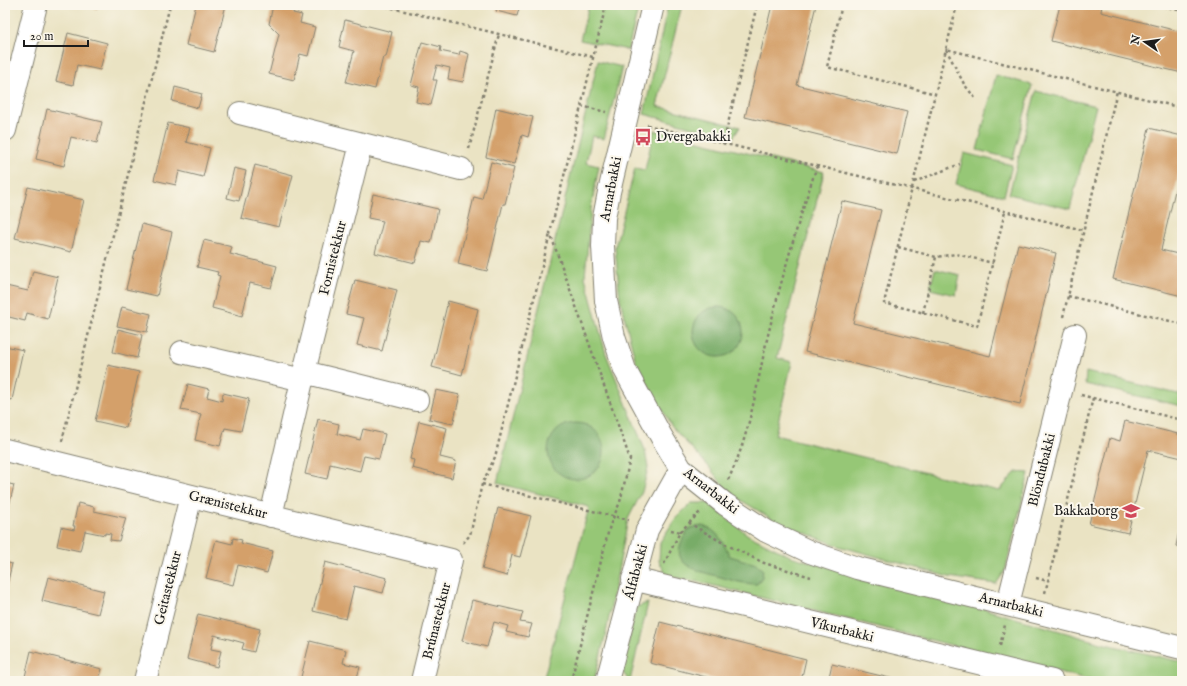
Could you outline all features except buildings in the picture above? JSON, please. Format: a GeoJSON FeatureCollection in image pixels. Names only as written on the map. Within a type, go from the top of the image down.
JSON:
{"type":"FeatureCollection","features":[{"type":"Feature","properties":{"kind":"street"},"geometry":{"type":"LineString","coordinates":[[5,130],[36,5]]}},
{"type":"Feature","properties":{"kind":"street","name":"Arnarbakki"},"geometry":{"type":"LineString","coordinates":[[653,5],[609,192],[604,218],[603,253],[606,301],[614,337],[625,370],[681,469],[725,504],[766,530],[810,552],[857,568],[1182,648]]}},
{"type":"Feature","properties":{"kind":"street"},"geometry":{"type":"LineString","coordinates":[[240,113],[461,169]]}},
{"type":"Feature","properties":{"kind":"street","name":"Fornistekkur"},"geometry":{"type":"LineString","coordinates":[[271,516],[361,144]]}},
{"type":"Feature","properties":{"kind":"street","name":"Blöndubakki"},"geometry":{"type":"LineString","coordinates":[[1008,604],[1075,335]]}},
{"type":"Feature","properties":{"kind":"street"},"geometry":{"type":"LineString","coordinates":[[182,352],[417,400]]}},
{"type":"Feature","properties":{"kind":"street","name":"Grænistekkur"},"geometry":{"type":"LineString","coordinates":[[5,450],[451,560]]}},
{"type":"Feature","properties":{"kind":"street","name":"Álfabakki"},"geometry":{"type":"LineString","coordinates":[[607,681],[649,525],[681,469]]}},
{"type":"Feature","properties":{"kind":"street","name":"Geitastekkur"},"geometry":{"type":"LineString","coordinates":[[145,681],[191,496]]}},
{"type":"Feature","properties":{"kind":"street","name":"Brúnastekkur"},"geometry":{"type":"LineString","coordinates":[[422,681],[451,560]]}},
{"type":"Feature","properties":{"kind":"street","name":"Víkurbakki"},"geometry":{"type":"LineString","coordinates":[[633,580],[1052,681]]}},
{"type":"Feature","properties":{"kind":"path"},"geometry":{"type":"LineString","coordinates":[[56,463],[170,5]]}},
{"type":"Feature","properties":{"kind":"path"},"geometry":{"type":"LineString","coordinates":[[380,5],[593,56]]}},
{"type":"Feature","properties":{"kind":"path"},"geometry":{"type":"LineString","coordinates":[[397,9],[398,5]]}},
{"type":"Feature","properties":{"kind":"path"},"geometry":{"type":"LineString","coordinates":[[723,144],[757,5]]}},
{"type":"Feature","properties":{"kind":"path"},"geometry":{"type":"LineString","coordinates":[[842,5],[827,67],[936,94]]}},
{"type":"Feature","properties":{"kind":"path"},"geometry":{"type":"LineString","coordinates":[[957,5],[884,303],[977,326],[1005,212]]}},
{"type":"Feature","properties":{"kind":"path"},"geometry":{"type":"LineString","coordinates":[[1158,5],[1182,11]]}},
{"type":"Feature","properties":{"kind":"path"},"geometry":{"type":"LineString","coordinates":[[461,169],[470,144],[499,34]]}},
{"type":"Feature","properties":{"kind":"path"},"geometry":{"type":"LineString","coordinates":[[946,49],[1182,108]]}},
{"type":"Feature","properties":{"kind":"path"},"geometry":{"type":"LineString","coordinates":[[946,49],[964,84],[975,98]]}},
{"type":"Feature","properties":{"kind":"path"},"geometry":{"type":"LineString","coordinates":[[643,123],[723,144],[1083,230],[1117,91]]}},
{"type":"Feature","properties":{"kind":"path"},"geometry":{"type":"LineString","coordinates":[[581,106],[612,113]]}},
{"type":"Feature","properties":{"kind":"path"},"geometry":{"type":"LineString","coordinates":[[914,182],[960,164]]}},
{"type":"Feature","properties":{"kind":"path"},"geometry":{"type":"LineString","coordinates":[[725,486],[737,462],[744,440],[770,327],[794,236],[817,166]]}},
{"type":"Feature","properties":{"kind":"path"},"geometry":{"type":"LineString","coordinates":[[451,560],[470,535],[482,484],[495,457],[550,233]]}},
{"type":"Feature","properties":{"kind":"path"},"geometry":{"type":"LineString","coordinates":[[898,248],[936,257],[956,254],[993,263]]}},
{"type":"Feature","properties":{"kind":"path"},"geometry":{"type":"LineString","coordinates":[[923,313],[936,257]]}},
{"type":"Feature","properties":{"kind":"path"},"geometry":{"type":"LineString","coordinates":[[1068,296],[1182,324]]}},
{"type":"Feature","properties":{"kind":"path"},"geometry":{"type":"LineString","coordinates":[[1048,581],[1093,398],[1182,420]]}},
{"type":"Feature","properties":{"kind":"path"},"geometry":{"type":"LineString","coordinates":[[482,484],[631,520]]}},
{"type":"Feature","properties":{"kind":"path"},"geometry":{"type":"LineString","coordinates":[[689,523],[704,508]]}},
{"type":"Feature","properties":{"kind":"path"},"geometry":{"type":"LineString","coordinates":[[571,681],[610,525],[615,515]]}},
{"type":"Feature","properties":{"kind":"green space"},"geometry":{"type":"Polygon","coordinates":[[[589,5],[639,5],[628,50],[580,40],[589,5]]]}},
{"type":"Feature","properties":{"kind":"green space"},"geometry":{"type":"Polygon","coordinates":[[[668,5],[682,5],[657,106],[740,127],[733,138],[644,114],[668,5]]]}},
{"type":"Feature","properties":{"kind":"green space"},"geometry":{"type":"Polygon","coordinates":[[[598,61],[622,67],[604,139],[592,136],[586,163],[599,166],[591,208],[585,277],[606,354],[645,450],[648,468],[642,492],[628,519],[606,633],[594,681],[543,681],[589,507],[497,483],[598,61]]]}},
{"type":"Feature","properties":{"kind":"green space"},"geometry":{"type":"Polygon","coordinates":[[[996,75],[1032,85],[1013,159],[977,150],[996,75]]]}},
{"type":"Feature","properties":{"kind":"green space"},"geometry":{"type":"Polygon","coordinates":[[[1036,91],[1096,106],[1070,209],[1009,194],[1036,91]]]}},
{"type":"Feature","properties":{"kind":"green space"},"geometry":{"type":"Polygon","coordinates":[[[654,130],[824,172],[777,358],[792,362],[775,435],[999,491],[1016,472],[1029,473],[1005,571],[996,584],[949,577],[839,546],[777,522],[729,493],[709,467],[672,427],[636,363],[620,299],[615,247],[635,168],[645,170],[654,130]]]}},
{"type":"Feature","properties":{"kind":"green space"},"geometry":{"type":"Polygon","coordinates":[[[964,153],[1012,165],[1004,196],[956,184],[964,153]]]}},
{"type":"Feature","properties":{"kind":"green space"},"geometry":{"type":"Polygon","coordinates":[[[935,269],[960,275],[956,295],[930,289],[935,269]]]}},
{"type":"Feature","properties":{"kind":"green space"},"geometry":{"type":"Polygon","coordinates":[[[718,307],[728,309],[736,314],[741,322],[743,332],[741,342],[736,350],[728,355],[718,357],[708,355],[700,350],[695,342],[693,332],[695,322],[700,314],[708,309],[718,307]]]}},
{"type":"Feature","properties":{"kind":"green space"},"geometry":{"type":"Polygon","coordinates":[[[1086,372],[1182,395],[1182,406],[1085,384],[1086,372]]]}},
{"type":"Feature","properties":{"kind":"green space"},"geometry":{"type":"Polygon","coordinates":[[[570,423],[582,423],[592,427],[600,435],[604,445],[604,457],[600,467],[592,475],[582,479],[570,479],[560,475],[552,467],[548,457],[548,445],[552,435],[560,427],[570,423]]]}},
{"type":"Feature","properties":{"kind":"green space"},"geometry":{"type":"Polygon","coordinates":[[[691,503],[709,503],[748,535],[790,556],[957,601],[1101,643],[1182,662],[1182,681],[1095,681],[699,582],[667,576],[659,561],[660,542],[675,519],[691,503]]]}},
{"type":"Feature","properties":{"kind":"green space"},"geometry":{"type":"Polygon","coordinates":[[[702,526],[716,533],[730,556],[756,564],[763,570],[762,577],[757,584],[737,582],[706,573],[683,562],[680,556],[680,548],[683,539],[690,528],[702,526]]]}},
{"type":"Feature","properties":{"kind":"green space"},"geometry":{"type":"Polygon","coordinates":[[[648,603],[629,681],[622,671],[636,607],[648,603]]]}},
{"type":"Feature","properties":{"kind":"place","name":"Dvergabakki"},"geometry":{"type":"Point","coordinates":[643,137]}},
{"type":"Feature","properties":{"kind":"place","name":"Bakkaborg"},"geometry":{"type":"Point","coordinates":[1131,511]}}]}
